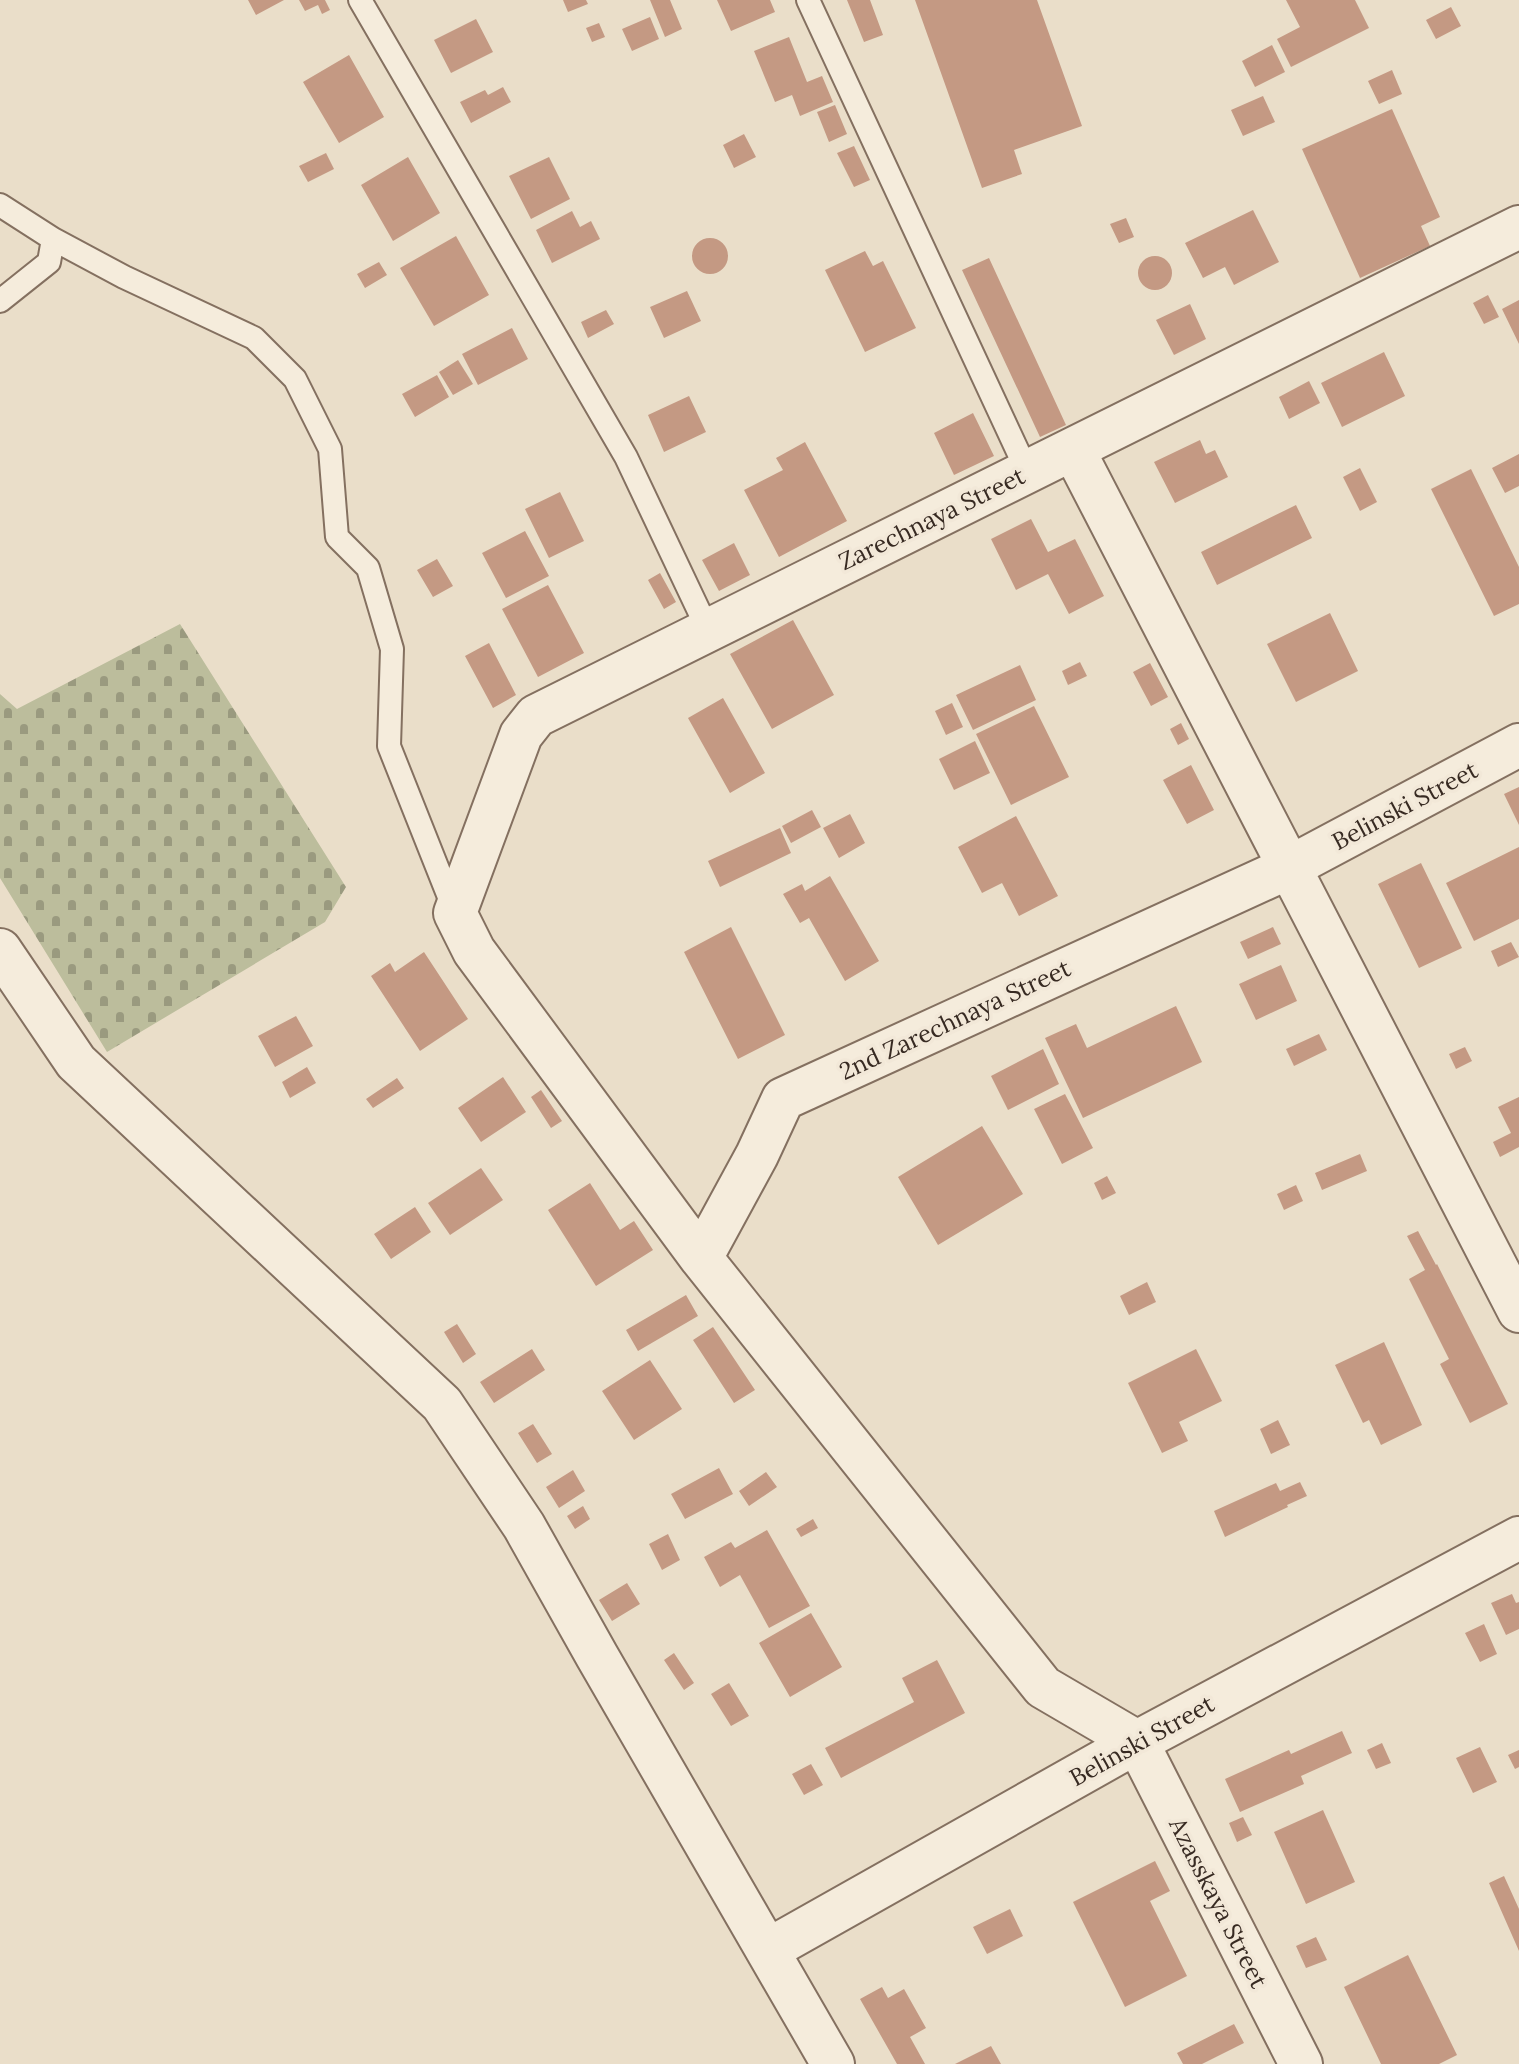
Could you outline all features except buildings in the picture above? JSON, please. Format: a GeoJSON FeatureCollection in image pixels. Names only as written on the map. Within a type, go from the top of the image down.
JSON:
{"type":"FeatureCollection","features":[{"type":"Feature","properties":{"kind":"street","name":"Zarechnaya Street"},"geometry":{"type":"LineString","coordinates":[[455,913],[521,735],[536,716],[1519,227]]}},
{"type":"Feature","properties":{"kind":"street"},"geometry":{"type":"LineString","coordinates":[[1073,449],[1519,1311]]}},
{"type":"Feature","properties":{"kind":"street","name":"Belinski Street"},"geometry":{"type":"LineString","coordinates":[[1290,867],[1519,745]]}},
{"type":"Feature","properties":{"kind":"street","name":"2nd Zarechnaya Street"},"geometry":{"type":"LineString","coordinates":[[701,1258],[757,1155],[783,1099],[1290,867]]}},
{"type":"Feature","properties":{"kind":"street"},"geometry":{"type":"LineString","coordinates":[[455,913],[474,951],[701,1258],[1043,1687],[1137,1742]]}},
{"type":"Feature","properties":{"kind":"street"},"geometry":{"type":"LineString","coordinates":[[0,950],[76,1062],[442,1404],[524,1526],[833,2064]]}},
{"type":"Feature","properties":{"kind":"street","name":"Belinski Street"},"geometry":{"type":"LineString","coordinates":[[768,1950],[1137,1742],[1519,1538]]}},
{"type":"Feature","properties":{"kind":"street","name":"Azasskaya Street"},"geometry":{"type":"LineString","coordinates":[[1137,1742],[1301,2064]]}},
{"type":"Feature","properties":{"kind":"lane"},"geometry":{"type":"LineString","coordinates":[[360,0],[626,457],[708,630]]}},
{"type":"Feature","properties":{"kind":"lane"},"geometry":{"type":"LineString","coordinates":[[808,0],[1027,471]]}},
{"type":"Feature","properties":{"kind":"lane"},"geometry":{"type":"LineString","coordinates":[[0,205],[53,239],[124,277],[254,338],[295,379],[330,449],[337,537],[368,568],[392,649],[389,746],[455,913]]}},
{"type":"Feature","properties":{"kind":"lane"},"geometry":{"type":"LineString","coordinates":[[0,301],[49,262],[53,239]]}},
{"type":"Feature","properties":{"kind":"green space"},"geometry":{"type":"Polygon","coordinates":[[[180,624],[346,887],[325,922],[107,1052],[0,878],[0,694],[17,709],[180,624]]]}}]}
